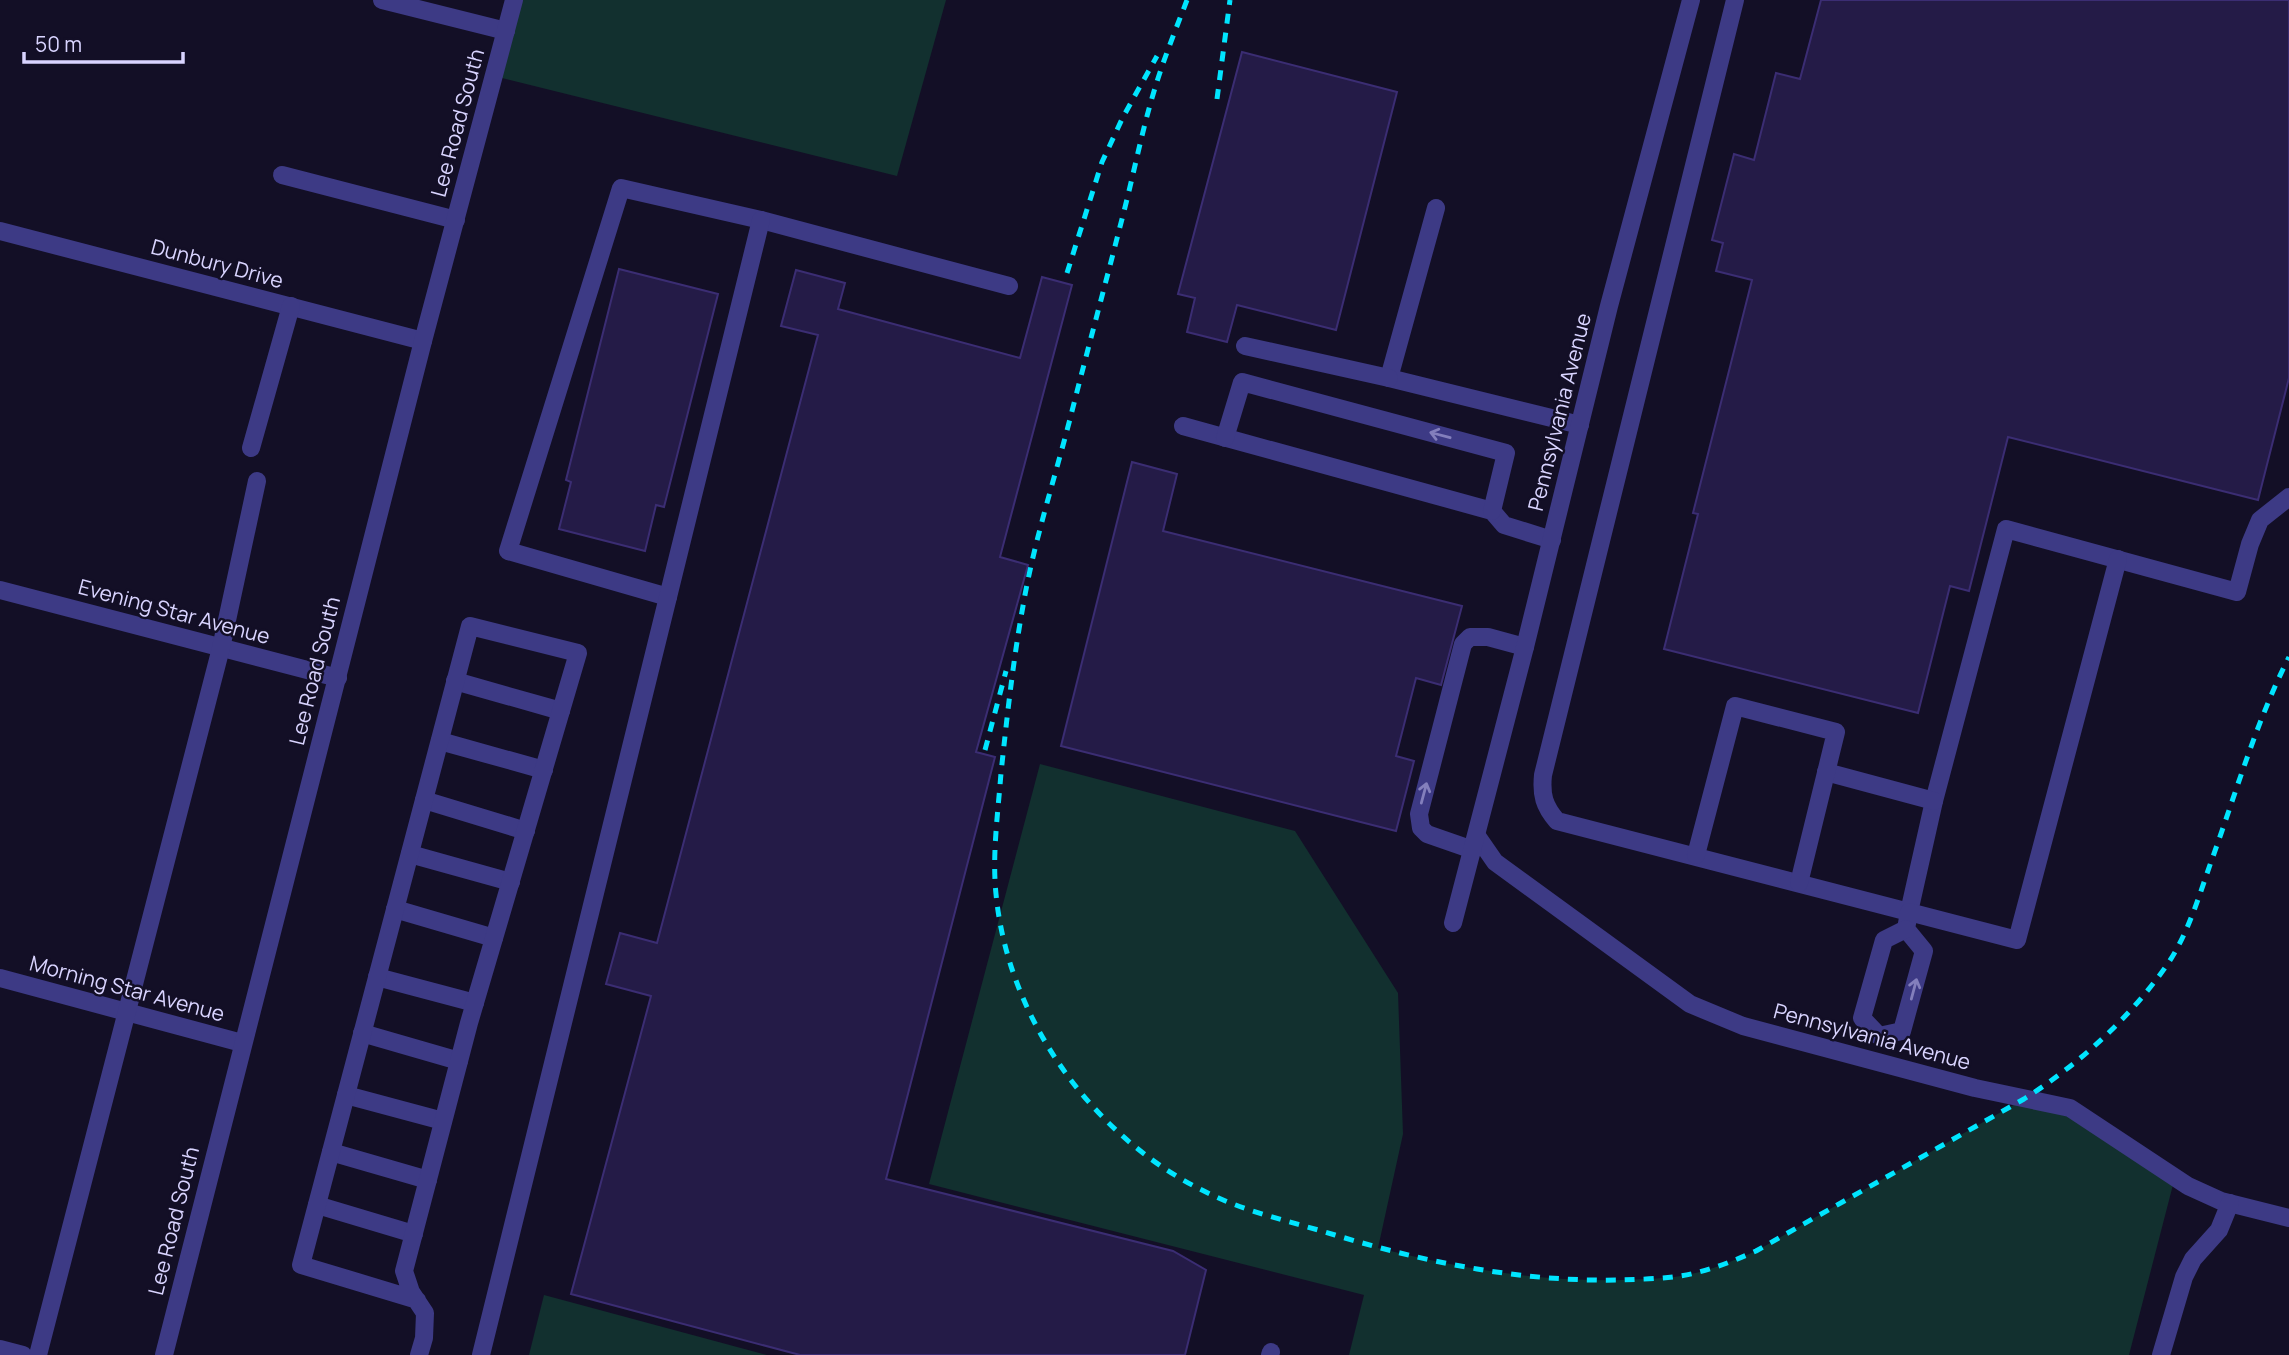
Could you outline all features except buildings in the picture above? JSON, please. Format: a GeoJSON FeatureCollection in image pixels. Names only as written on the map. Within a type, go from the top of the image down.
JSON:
{"type":"FeatureCollection","features":[{"type":"Feature","properties":{"kind":"street"},"geometry":{"type":"LineString","coordinates":[[382,0],[506,31]]}},
{"type":"Feature","properties":{"kind":"street","name":"Lee Road South"},"geometry":{"type":"LineString","coordinates":[[164,1355],[423,341],[514,0]]}},
{"type":"Feature","properties":{"kind":"street","name":"Pennsylvania Avenue"},"geometry":{"type":"LineString","coordinates":[[1453,923],[1525,647],[1609,306],[1691,0]]}},
{"type":"Feature","properties":{"kind":"street"},"geometry":{"type":"LineString","coordinates":[[1735,0],[1542,775],[1541,792],[1547,809],[1557,821],[1799,883],[1908,920],[2017,940],[2118,559]]}},
{"type":"Feature","properties":{"kind":"street"},"geometry":{"type":"LineString","coordinates":[[282,175],[456,220]]}},
{"type":"Feature","properties":{"kind":"street"},"geometry":{"type":"LineString","coordinates":[[668,597],[508,551],[621,188],[761,220],[1009,286]]}},
{"type":"Feature","properties":{"kind":"street"},"geometry":{"type":"LineString","coordinates":[[1390,378],[1436,208]]}},
{"type":"Feature","properties":{"kind":"street"},"geometry":{"type":"LineString","coordinates":[[481,1355],[761,220]]}},
{"type":"Feature","properties":{"kind":"street","name":"Dunbury Drive"},"geometry":{"type":"LineString","coordinates":[[0,231],[423,341]]}},
{"type":"Feature","properties":{"kind":"street"},"geometry":{"type":"LineString","coordinates":[[251,448],[291,306]]}},
{"type":"Feature","properties":{"kind":"street"},"geometry":{"type":"LineString","coordinates":[[1245,346],[1390,378],[1580,425]]}},
{"type":"Feature","properties":{"kind":"street"},"geometry":{"type":"LineString","coordinates":[[1225,438],[1242,382],[1506,453],[1492,512]]}},
{"type":"Feature","properties":{"kind":"street"},"geometry":{"type":"LineString","coordinates":[[1183,426],[1492,512],[1504,525],[1552,540]]}},
{"type":"Feature","properties":{"kind":"street"},"geometry":{"type":"LineString","coordinates":[[38,1355],[221,648],[257,481]]}},
{"type":"Feature","properties":{"kind":"street"},"geometry":{"type":"LineString","coordinates":[[1879,1036],[1862,1018],[1884,940],[1908,920],[1934,801],[2006,529],[2237,592],[2250,544],[2260,520],[2289,497]]}},
{"type":"Feature","properties":{"kind":"street","name":"Evening Star Avenue"},"geometry":{"type":"LineString","coordinates":[[0,590],[338,678]]}},
{"type":"Feature","properties":{"kind":"street"},"geometry":{"type":"LineString","coordinates":[[417,1300],[301,1265],[470,626],[578,653],[475,1003],[404,1270],[411,1292],[417,1300],[425,1313],[424,1338],[419,1355]]}},
{"type":"Feature","properties":{"kind":"street"},"geometry":{"type":"LineString","coordinates":[[1475,843],[1427,834],[1421,828],[1419,814],[1463,644],[1470,636],[1488,637],[1525,647]]}},
{"type":"Feature","properties":{"kind":"street"},"geometry":{"type":"LineString","coordinates":[[455,681],[561,711]]}},
{"type":"Feature","properties":{"kind":"street"},"geometry":{"type":"LineString","coordinates":[[1696,855],[1735,706],[1836,732],[1799,883]]}},
{"type":"Feature","properties":{"kind":"street"},"geometry":{"type":"LineString","coordinates":[[440,741],[544,770]]}},
{"type":"Feature","properties":{"kind":"street"},"geometry":{"type":"LineString","coordinates":[[1826,772],[1934,801]]}},
{"type":"Feature","properties":{"kind":"street"},"geometry":{"type":"LineString","coordinates":[[424,800],[526,831]]}},
{"type":"Feature","properties":{"kind":"street","name":"Pennsylvania Avenue"},"geometry":{"type":"LineString","coordinates":[[1475,843],[1496,862],[1689,1004],[1743,1026],[1975,1088],[2070,1108],[2188,1186],[2221,1201],[2289,1218]]}},
{"type":"Feature","properties":{"kind":"street"},"geometry":{"type":"LineString","coordinates":[[410,854],[511,882]]}},
{"type":"Feature","properties":{"kind":"street"},"geometry":{"type":"LineString","coordinates":[[395,909],[494,938]]}},
{"type":"Feature","properties":{"kind":"street"},"geometry":{"type":"LineString","coordinates":[[1879,1036],[1902,1031],[1924,951],[1908,920]]}},
{"type":"Feature","properties":{"kind":"street"},"geometry":{"type":"LineString","coordinates":[[377,976],[475,1003]]}},
{"type":"Feature","properties":{"kind":"street","name":"Morning Star Avenue"},"geometry":{"type":"LineString","coordinates":[[0,978],[242,1044]]}},
{"type":"Feature","properties":{"kind":"street"},"geometry":{"type":"LineString","coordinates":[[362,1033],[459,1061]]}},
{"type":"Feature","properties":{"kind":"street"},"geometry":{"type":"LineString","coordinates":[[1873,1060],[1879,1036]]}},
{"type":"Feature","properties":{"kind":"street"},"geometry":{"type":"LineString","coordinates":[[346,1095],[443,1121]]}},
{"type":"Feature","properties":{"kind":"street"},"geometry":{"type":"LineString","coordinates":[[331,1152],[428,1180]]}},
{"type":"Feature","properties":{"kind":"street"},"geometry":{"type":"LineString","coordinates":[[2161,1355],[2184,1277],[2193,1259],[2218,1230],[2230,1203]]}},
{"type":"Feature","properties":{"kind":"street"},"geometry":{"type":"LineString","coordinates":[[317,1205],[414,1234]]}},
{"type":"Feature","properties":{"kind":"street"},"geometry":{"type":"LineString","coordinates":[[0,1349],[23,1355]]}},
{"type":"Feature","properties":{"kind":"green space"},"geometry":{"type":"Polygon","coordinates":[[[514,0],[946,0],[897,176],[494,76],[514,0]]]}},
{"type":"Feature","properties":{"kind":"green space"},"geometry":{"type":"Polygon","coordinates":[[[1040,764],[1295,831],[1398,993],[1403,1134],[1378,1248],[1438,1262],[1559,1279],[1621,1280],[1691,1274],[1756,1251],[2024,1099],[2070,1108],[2175,1177],[2129,1355],[1349,1355],[1364,1295],[929,1184],[1040,764]]]}},
{"type":"Feature","properties":{"kind":"green space"},"geometry":{"type":"Polygon","coordinates":[[[544,1295],[767,1355],[529,1355],[544,1295]]]}},
{"type":"Feature","properties":{"kind":"railway"},"geometry":{"type":"LineString","coordinates":[[1187,0],[1150,104],[1033,558],[1010,689],[995,864],[996,894],[1004,941],[1018,987],[1039,1031],[1065,1072],[1095,1109],[1130,1143],[1169,1171],[1225,1201],[1271,1217],[1405,1254],[1511,1274],[1583,1280],[1667,1278],[1711,1269],[1756,1251],[2024,1099],[2064,1071],[2120,1022],[2167,965],[2187,928],[2256,732],[2289,657]]}},
{"type":"Feature","properties":{"kind":"railway"},"geometry":{"type":"LineString","coordinates":[[1217,99],[1230,0]]}},
{"type":"Feature","properties":{"kind":"railway"},"geometry":{"type":"LineString","coordinates":[[1067,273],[1102,162],[1157,56]]}},
{"type":"Feature","properties":{"kind":"railway"},"geometry":{"type":"LineString","coordinates":[[985,750],[1006,671]]}}]}
